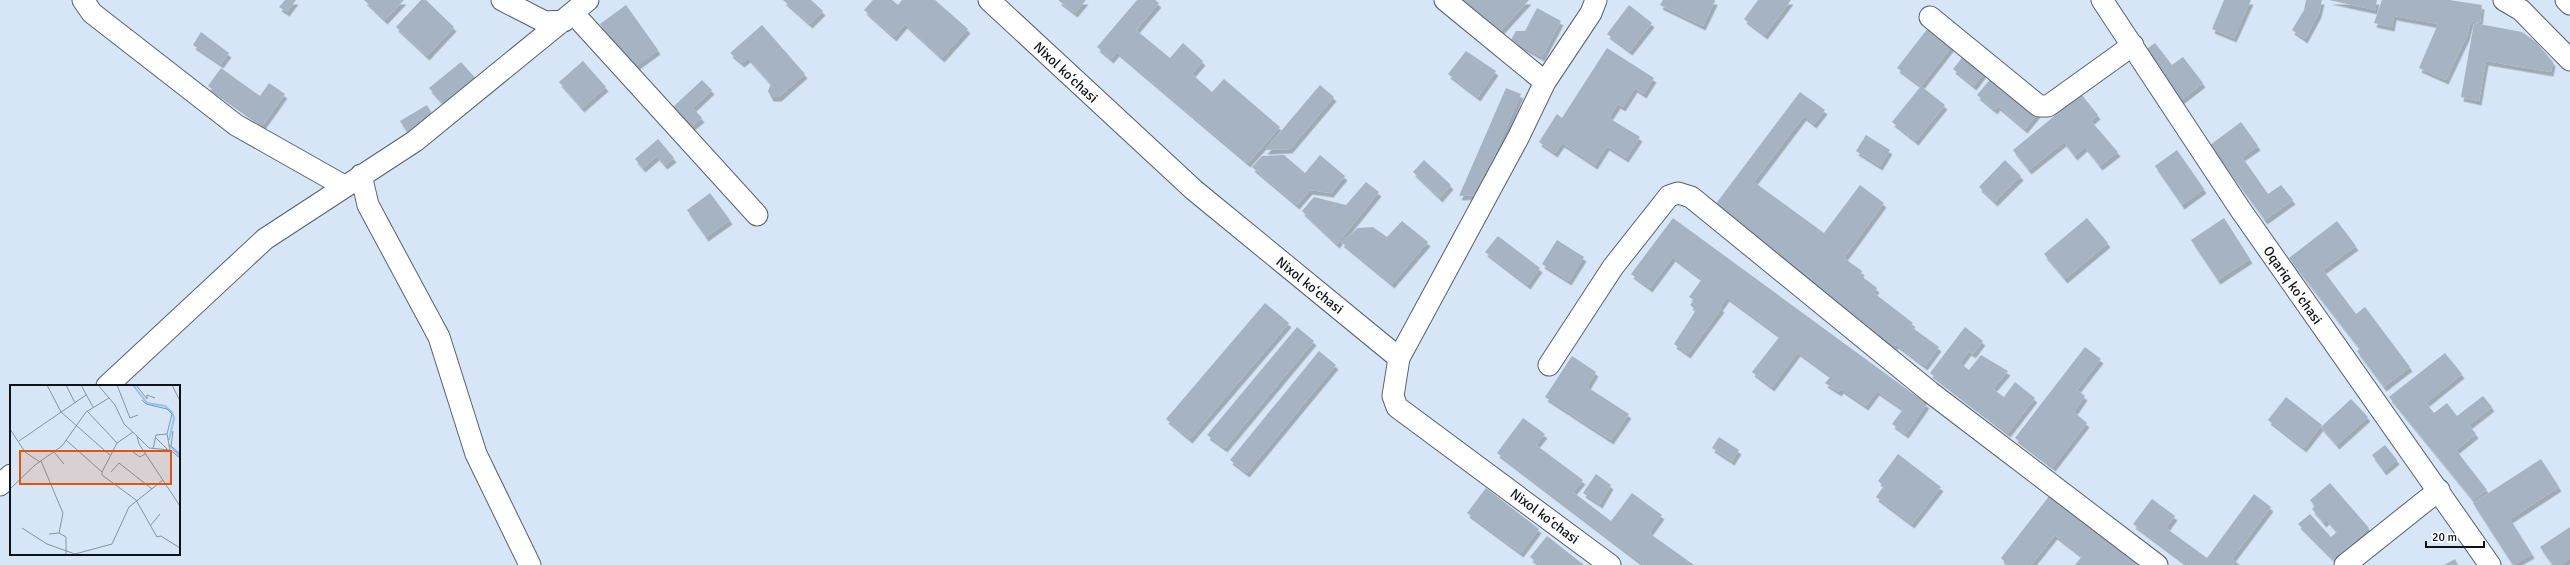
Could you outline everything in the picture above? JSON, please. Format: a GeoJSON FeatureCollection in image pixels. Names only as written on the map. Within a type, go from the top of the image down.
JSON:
{"type":"FeatureCollection","features":[{"type":"Feature","properties":{"kind":"street"},"geometry":{"type":"LineString","coordinates":[[83,0],[92,13],[236,125],[352,180],[368,205],[439,337],[476,454],[530,565]]}},
{"type":"Feature","properties":{"kind":"street"},"geometry":{"type":"LineString","coordinates":[[502,0],[545,22],[575,12]]}},
{"type":"Feature","properties":{"kind":"street","name":"Nixol koʻchasi"},"geometry":{"type":"LineString","coordinates":[[989,0],[1194,190],[1398,358],[1393,396],[1397,407],[1610,565]]}},
{"type":"Feature","properties":{"kind":"street"},"geometry":{"type":"LineString","coordinates":[[1445,0],[1545,82]]}},
{"type":"Feature","properties":{"kind":"street"},"geometry":{"type":"LineString","coordinates":[[1398,358],[1518,138],[1545,82],[1592,13],[1596,0]]}},
{"type":"Feature","properties":{"kind":"street","name":"Oqariq ko'chasi"},"geometry":{"type":"LineString","coordinates":[[2102,0],[2134,44],[2240,209],[2439,490],[2490,565]]}},
{"type":"Feature","properties":{"kind":"street"},"geometry":{"type":"LineString","coordinates":[[2504,0],[2521,10],[2570,60]]}},
{"type":"Feature","properties":{"kind":"street"},"geometry":{"type":"LineString","coordinates":[[2566,0],[2570,4]]}},
{"type":"Feature","properties":{"kind":"street"},"geometry":{"type":"LineString","coordinates":[[108,385],[266,239],[352,180],[415,141],[575,12]]}},
{"type":"Feature","properties":{"kind":"street"},"geometry":{"type":"LineString","coordinates":[[575,12],[757,215]]}},
{"type":"Feature","properties":{"kind":"street"},"geometry":{"type":"LineString","coordinates":[[1930,17],[2039,106],[2048,106],[2134,44]]}},
{"type":"Feature","properties":{"kind":"street"},"geometry":{"type":"LineString","coordinates":[[1549,365],[1613,266],[1669,196],[1678,193],[1691,197],[1930,392],[2157,565]]}},
{"type":"Feature","properties":{"kind":"street"},"geometry":{"type":"LineString","coordinates":[[0,486],[10,476]]}},
{"type":"Feature","properties":{"kind":"street"},"geometry":{"type":"LineString","coordinates":[[2345,565],[2439,490]]}},
{"type":"Feature","properties":{"kind":"building"},"geometry":{"type":"Polygon","coordinates":[[[285,0],[296,0],[287,12],[279,7],[285,0]]]}},
{"type":"Feature","properties":{"kind":"building"},"geometry":{"type":"Polygon","coordinates":[[[364,0],[404,0],[385,20],[364,0]]]}},
{"type":"Feature","properties":{"kind":"building"},"geometry":{"type":"Polygon","coordinates":[[[421,0],[426,0],[454,27],[427,56],[396,27],[421,0]]]}},
{"type":"Feature","properties":{"kind":"building"},"geometry":{"type":"Polygon","coordinates":[[[783,0],[811,0],[823,11],[810,24],[783,0]]]}},
{"type":"Feature","properties":{"kind":"building"},"geometry":{"type":"Polygon","coordinates":[[[873,0],[892,0],[898,5],[902,0],[935,0],[968,29],[942,58],[905,24],[894,37],[864,10],[873,0]]]}},
{"type":"Feature","properties":{"kind":"building"},"geometry":{"type":"Polygon","coordinates":[[[1058,0],[1086,0],[1075,13],[1058,0]]]}},
{"type":"Feature","properties":{"kind":"building"},"geometry":{"type":"Polygon","coordinates":[[[1137,0],[1155,0],[1159,3],[1136,30],[1170,58],[1183,43],[1203,61],[1192,74],[1212,92],[1224,79],[1280,127],[1248,163],[1117,52],[1111,59],[1097,47],[1137,0]]]}},
{"type":"Feature","properties":{"kind":"building"},"geometry":{"type":"Polygon","coordinates":[[[1456,0],[1529,0],[1495,37],[1456,0]]]}},
{"type":"Feature","properties":{"kind":"building"},"geometry":{"type":"Polygon","coordinates":[[[1663,0],[1715,1],[1703,26],[1660,5],[1663,0]]]}},
{"type":"Feature","properties":{"kind":"building"},"geometry":{"type":"Polygon","coordinates":[[[1758,0],[1791,0],[1765,35],[1744,19],[1758,0]]]}},
{"type":"Feature","properties":{"kind":"building"},"geometry":{"type":"Polygon","coordinates":[[[2224,0],[2251,0],[2234,38],[2212,29],[2224,0]]]}},
{"type":"Feature","properties":{"kind":"building"},"geometry":{"type":"Polygon","coordinates":[[[2306,0],[2322,0],[2319,13],[2305,39],[2292,30],[2304,10],[2306,0]]]}},
{"type":"Feature","properties":{"kind":"building"},"geometry":{"type":"Polygon","coordinates":[[[2329,0],[2377,0],[2375,10],[2329,0]]]}},
{"type":"Feature","properties":{"kind":"building"},"geometry":{"type":"Polygon","coordinates":[[[2382,0],[2449,0],[2482,5],[2480,23],[2471,21],[2467,36],[2446,80],[2419,68],[2438,24],[2394,16],[2392,27],[2374,23],[2382,0]]]}},
{"type":"Feature","properties":{"kind":"building"},"geometry":{"type":"Polygon","coordinates":[[[626,5],[658,50],[632,69],[600,24],[626,5]]]}},
{"type":"Feature","properties":{"kind":"building"},"geometry":{"type":"Polygon","coordinates":[[[1629,5],[1652,23],[1630,51],[1607,34],[1629,5]]]}},
{"type":"Feature","properties":{"kind":"building"},"geometry":{"type":"Polygon","coordinates":[[[1537,8],[1561,21],[1542,57],[1511,40],[1516,31],[1525,31],[1537,8]]]}},
{"type":"Feature","properties":{"kind":"building"},"geometry":{"type":"Polygon","coordinates":[[[2474,23],[2522,32],[2536,42],[2553,62],[2551,72],[2486,61],[2479,101],[2461,97],[2474,23]]]}},
{"type":"Feature","properties":{"kind":"building"},"geometry":{"type":"Polygon","coordinates":[[[762,25],[805,74],[779,97],[771,97],[768,91],[771,84],[748,58],[742,63],[730,53],[762,25]]]}},
{"type":"Feature","properties":{"kind":"building"},"geometry":{"type":"Polygon","coordinates":[[[1928,28],[1952,46],[1921,86],[1897,68],[1928,28]]]}},
{"type":"Feature","properties":{"kind":"building"},"geometry":{"type":"Polygon","coordinates":[[[201,32],[229,53],[221,64],[193,45],[201,32]]]}},
{"type":"Feature","properties":{"kind":"building"},"geometry":{"type":"Polygon","coordinates":[[[2155,43],[2172,65],[2183,57],[2203,83],[2181,100],[2144,51],[2155,43]]]}},
{"type":"Feature","properties":{"kind":"building"},"geometry":{"type":"Polygon","coordinates":[[[1607,48],[1654,78],[1644,94],[1635,88],[1623,107],[1618,104],[1609,118],[1640,137],[1626,158],[1607,146],[1595,165],[1562,143],[1555,153],[1539,142],[1557,114],[1562,118],[1607,48]]]}},
{"type":"Feature","properties":{"kind":"building"},"geometry":{"type":"Polygon","coordinates":[[[1466,51],[1496,71],[1478,97],[1448,74],[1466,51]]]}},
{"type":"Feature","properties":{"kind":"building"},"geometry":{"type":"Polygon","coordinates":[[[1965,54],[1986,70],[1974,86],[1953,69],[1965,54]]]}},
{"type":"Feature","properties":{"kind":"building"},"geometry":{"type":"Polygon","coordinates":[[[583,61],[606,87],[582,108],[559,82],[583,61]]]}},
{"type":"Feature","properties":{"kind":"building"},"geometry":{"type":"Polygon","coordinates":[[[461,62],[479,82],[447,108],[429,88],[461,62]]]}},
{"type":"Feature","properties":{"kind":"building"},"geometry":{"type":"Polygon","coordinates":[[[221,68],[260,96],[269,83],[285,94],[263,125],[208,86],[221,68]]]}},
{"type":"Feature","properties":{"kind":"building"},"geometry":{"type":"Polygon","coordinates":[[[1993,76],[2038,113],[2025,129],[1998,106],[1995,110],[1977,95],[1993,76]]]}},
{"type":"Feature","properties":{"kind":"building"},"geometry":{"type":"Polygon","coordinates":[[[702,80],[712,90],[693,108],[702,118],[691,127],[673,107],[702,80]]]}},
{"type":"Feature","properties":{"kind":"building"},"geometry":{"type":"Polygon","coordinates":[[[1320,85],[1334,97],[1290,149],[1265,150],[1320,85]]]}},
{"type":"Feature","properties":{"kind":"building"},"geometry":{"type":"Polygon","coordinates":[[[1921,86],[1945,105],[1916,141],[1892,122],[1921,86]]]}},
{"type":"Feature","properties":{"kind":"building"},"geometry":{"type":"Polygon","coordinates":[[[1506,88],[1521,94],[1477,195],[1459,196],[1506,88]]]}},
{"type":"Feature","properties":{"kind":"building"},"geometry":{"type":"Polygon","coordinates":[[[1800,92],[1825,110],[1814,124],[1804,116],[1754,182],[1824,233],[1860,185],[1884,203],[1844,258],[1862,271],[1860,275],[1877,288],[1874,293],[1913,323],[1910,326],[1939,347],[1925,366],[1896,344],[1895,346],[1712,209],[1800,92]]]}},
{"type":"Feature","properties":{"kind":"building"},"geometry":{"type":"Polygon","coordinates":[[[2081,94],[2098,115],[2091,121],[2118,152],[2100,166],[2085,147],[2075,156],[2064,142],[2029,170],[2013,150],[2081,94]]]}},
{"type":"Feature","properties":{"kind":"building"},"geometry":{"type":"Polygon","coordinates":[[[427,105],[434,117],[408,133],[400,121],[427,105]]]}},
{"type":"Feature","properties":{"kind":"building"},"geometry":{"type":"Polygon","coordinates":[[[2241,122],[2258,146],[2242,157],[2268,194],[2281,185],[2293,200],[2265,220],[2210,145],[2241,122]]]}},
{"type":"Feature","properties":{"kind":"building"},"geometry":{"type":"Polygon","coordinates":[[[1866,135],[1890,150],[1880,166],[1856,151],[1866,135]]]}},
{"type":"Feature","properties":{"kind":"building"},"geometry":{"type":"Polygon","coordinates":[[[658,139],[674,158],[665,165],[657,156],[643,168],[635,159],[658,139]]]}},
{"type":"Feature","properties":{"kind":"building"},"geometry":{"type":"Polygon","coordinates":[[[2177,150],[2204,189],[2182,205],[2155,166],[2177,150]]]}},
{"type":"Feature","properties":{"kind":"building"},"geometry":{"type":"Polygon","coordinates":[[[1284,155],[1305,173],[1320,155],[1345,176],[1331,193],[1310,190],[1297,205],[1252,167],[1262,156],[1284,155]]]}},
{"type":"Feature","properties":{"kind":"building"},"geometry":{"type":"Polygon","coordinates":[[[1424,160],[1451,185],[1440,198],[1413,172],[1424,160]]]}},
{"type":"Feature","properties":{"kind":"building"},"geometry":{"type":"Polygon","coordinates":[[[2005,160],[2021,176],[1995,202],[1979,187],[2005,160]]]}},
{"type":"Feature","properties":{"kind":"building"},"geometry":{"type":"Polygon","coordinates":[[[1366,182],[1379,192],[1337,244],[1302,211],[1314,197],[1346,205],[1366,182]]]}},
{"type":"Feature","properties":{"kind":"building"},"geometry":{"type":"Polygon","coordinates":[[[710,193],[730,220],[706,237],[687,210],[710,193]]]}},
{"type":"Feature","properties":{"kind":"building"},"geometry":{"type":"Polygon","coordinates":[[[1673,218],[1927,404],[1906,434],[1892,424],[1903,409],[1877,391],[1866,406],[1841,389],[1839,392],[1825,383],[1831,376],[1798,352],[1772,387],[1752,372],[1780,336],[1727,297],[1720,307],[1722,308],[1688,354],[1674,344],[1696,310],[1690,305],[1694,300],[1689,297],[1702,279],[1673,257],[1650,288],[1631,274],[1673,218]]]}},
{"type":"Feature","properties":{"kind":"building"},"geometry":{"type":"Polygon","coordinates":[[[2087,218],[2108,243],[2065,279],[2044,254],[2087,218]]]}},
{"type":"Feature","properties":{"kind":"building"},"geometry":{"type":"Polygon","coordinates":[[[2224,218],[2250,259],[2218,280],[2191,240],[2224,218]]]}},
{"type":"Feature","properties":{"kind":"building"},"geometry":{"type":"Polygon","coordinates":[[[1402,221],[1428,242],[1392,284],[1341,242],[1358,228],[1373,227],[1387,237],[1402,221]]]}},
{"type":"Feature","properties":{"kind":"building"},"geometry":{"type":"Polygon","coordinates":[[[2337,221],[2356,246],[2323,270],[2356,314],[2365,307],[2410,367],[2384,387],[2357,351],[2360,349],[2289,258],[2337,221]]]}},
{"type":"Feature","properties":{"kind":"building"},"geometry":{"type":"Polygon","coordinates":[[[1498,236],[1540,268],[1528,285],[1485,252],[1498,236]]]}},
{"type":"Feature","properties":{"kind":"building"},"geometry":{"type":"Polygon","coordinates":[[[1557,240],[1584,257],[1569,281],[1542,264],[1557,240]]]}},
{"type":"Feature","properties":{"kind":"building"},"geometry":{"type":"Polygon","coordinates":[[[1265,303],[1289,323],[1190,439],[1166,419],[1265,303]]]}},
{"type":"Feature","properties":{"kind":"building"},"geometry":{"type":"Polygon","coordinates":[[[1297,327],[1314,341],[1225,448],[1207,435],[1297,327]]]}},
{"type":"Feature","properties":{"kind":"building"},"geometry":{"type":"Polygon","coordinates":[[[1965,327],[1983,341],[1973,354],[1969,351],[1960,363],[1969,370],[1981,355],[2008,371],[1993,389],[2004,397],[2015,382],[2035,398],[2008,433],[1930,373],[1965,327]]]}},
{"type":"Feature","properties":{"kind":"building"},"geometry":{"type":"Polygon","coordinates":[[[2085,347],[2101,359],[2077,390],[2085,396],[2074,412],[2087,423],[2053,467],[2015,438],[2085,347]]]}},
{"type":"Feature","properties":{"kind":"building"},"geometry":{"type":"Polygon","coordinates":[[[1319,351],[1336,365],[1247,473],[1230,460],[1319,351]]]}},
{"type":"Feature","properties":{"kind":"building"},"geometry":{"type":"Polygon","coordinates":[[[2445,353],[2462,374],[2426,403],[2434,413],[2447,403],[2457,416],[2483,396],[2492,407],[2469,425],[2476,434],[2456,450],[2487,490],[2473,500],[2389,397],[2445,353]]]}},
{"type":"Feature","properties":{"kind":"building"},"geometry":{"type":"Polygon","coordinates":[[[1572,356],[1596,372],[1587,387],[1629,414],[1611,440],[1545,397],[1572,356]]]}},
{"type":"Feature","properties":{"kind":"building"},"geometry":{"type":"Polygon","coordinates":[[[2286,397],[2322,425],[2304,448],[2268,420],[2286,397]]]}},
{"type":"Feature","properties":{"kind":"building"},"geometry":{"type":"Polygon","coordinates":[[[2351,399],[2368,417],[2337,445],[2321,427],[2351,399]]]}},
{"type":"Feature","properties":{"kind":"building"},"geometry":{"type":"Polygon","coordinates":[[[1523,418],[1545,434],[1536,445],[1583,480],[1573,492],[1611,521],[1632,493],[1662,515],[1649,533],[1694,565],[1644,565],[1497,453],[1523,418]]]}},
{"type":"Feature","properties":{"kind":"building"},"geometry":{"type":"Polygon","coordinates":[[[1719,437],[1739,450],[1732,461],[1712,448],[1719,437]]]}},
{"type":"Feature","properties":{"kind":"building"},"geometry":{"type":"Polygon","coordinates":[[[2385,445],[2397,460],[2384,471],[2372,455],[2385,445]]]}},
{"type":"Feature","properties":{"kind":"building"},"geometry":{"type":"Polygon","coordinates":[[[1898,454],[1941,487],[1912,524],[1876,497],[1884,486],[1878,481],[1898,454]]]}},
{"type":"Feature","properties":{"kind":"building"},"geometry":{"type":"Polygon","coordinates":[[[2541,459],[2559,487],[2510,519],[2532,554],[2513,565],[2473,503],[2541,459]]]}},
{"type":"Feature","properties":{"kind":"building"},"geometry":{"type":"Polygon","coordinates":[[[1596,474],[1611,485],[1600,504],[1583,493],[1596,474]]]}},
{"type":"Feature","properties":{"kind":"building"},"geometry":{"type":"Polygon","coordinates":[[[2330,483],[2369,528],[2334,560],[2298,524],[2310,514],[2331,537],[2337,532],[2327,520],[2324,523],[2312,509],[2315,506],[2310,500],[2330,483]]]}},
{"type":"Feature","properties":{"kind":"building"},"geometry":{"type":"Polygon","coordinates":[[[1486,488],[1539,529],[1521,553],[1467,513],[1486,488]]]}},
{"type":"Feature","properties":{"kind":"building"},"geometry":{"type":"Polygon","coordinates":[[[2254,494],[2271,507],[2232,559],[2240,565],[2188,565],[2133,524],[2152,499],[2175,516],[2166,528],[2207,558],[2254,494]]]}},
{"type":"Feature","properties":{"kind":"building"},"geometry":{"type":"Polygon","coordinates":[[[2050,495],[2141,565],[2075,565],[2082,556],[2055,535],[2031,565],[2008,565],[2001,558],[2050,495]]]}},
{"type":"Feature","properties":{"kind":"building"},"geometry":{"type":"Polygon","coordinates":[[[2570,527],[2570,558],[2560,565],[2553,565],[2540,547],[2570,527]]]}},
{"type":"Feature","properties":{"kind":"building"},"geometry":{"type":"Polygon","coordinates":[[[1547,536],[1584,565],[1540,565],[1530,557],[1547,536]]]}},
{"type":"Feature","properties":{"kind":"building"},"geometry":{"type":"Polygon","coordinates":[[[2455,559],[2458,565],[2444,565],[2455,559]]]}}]}
